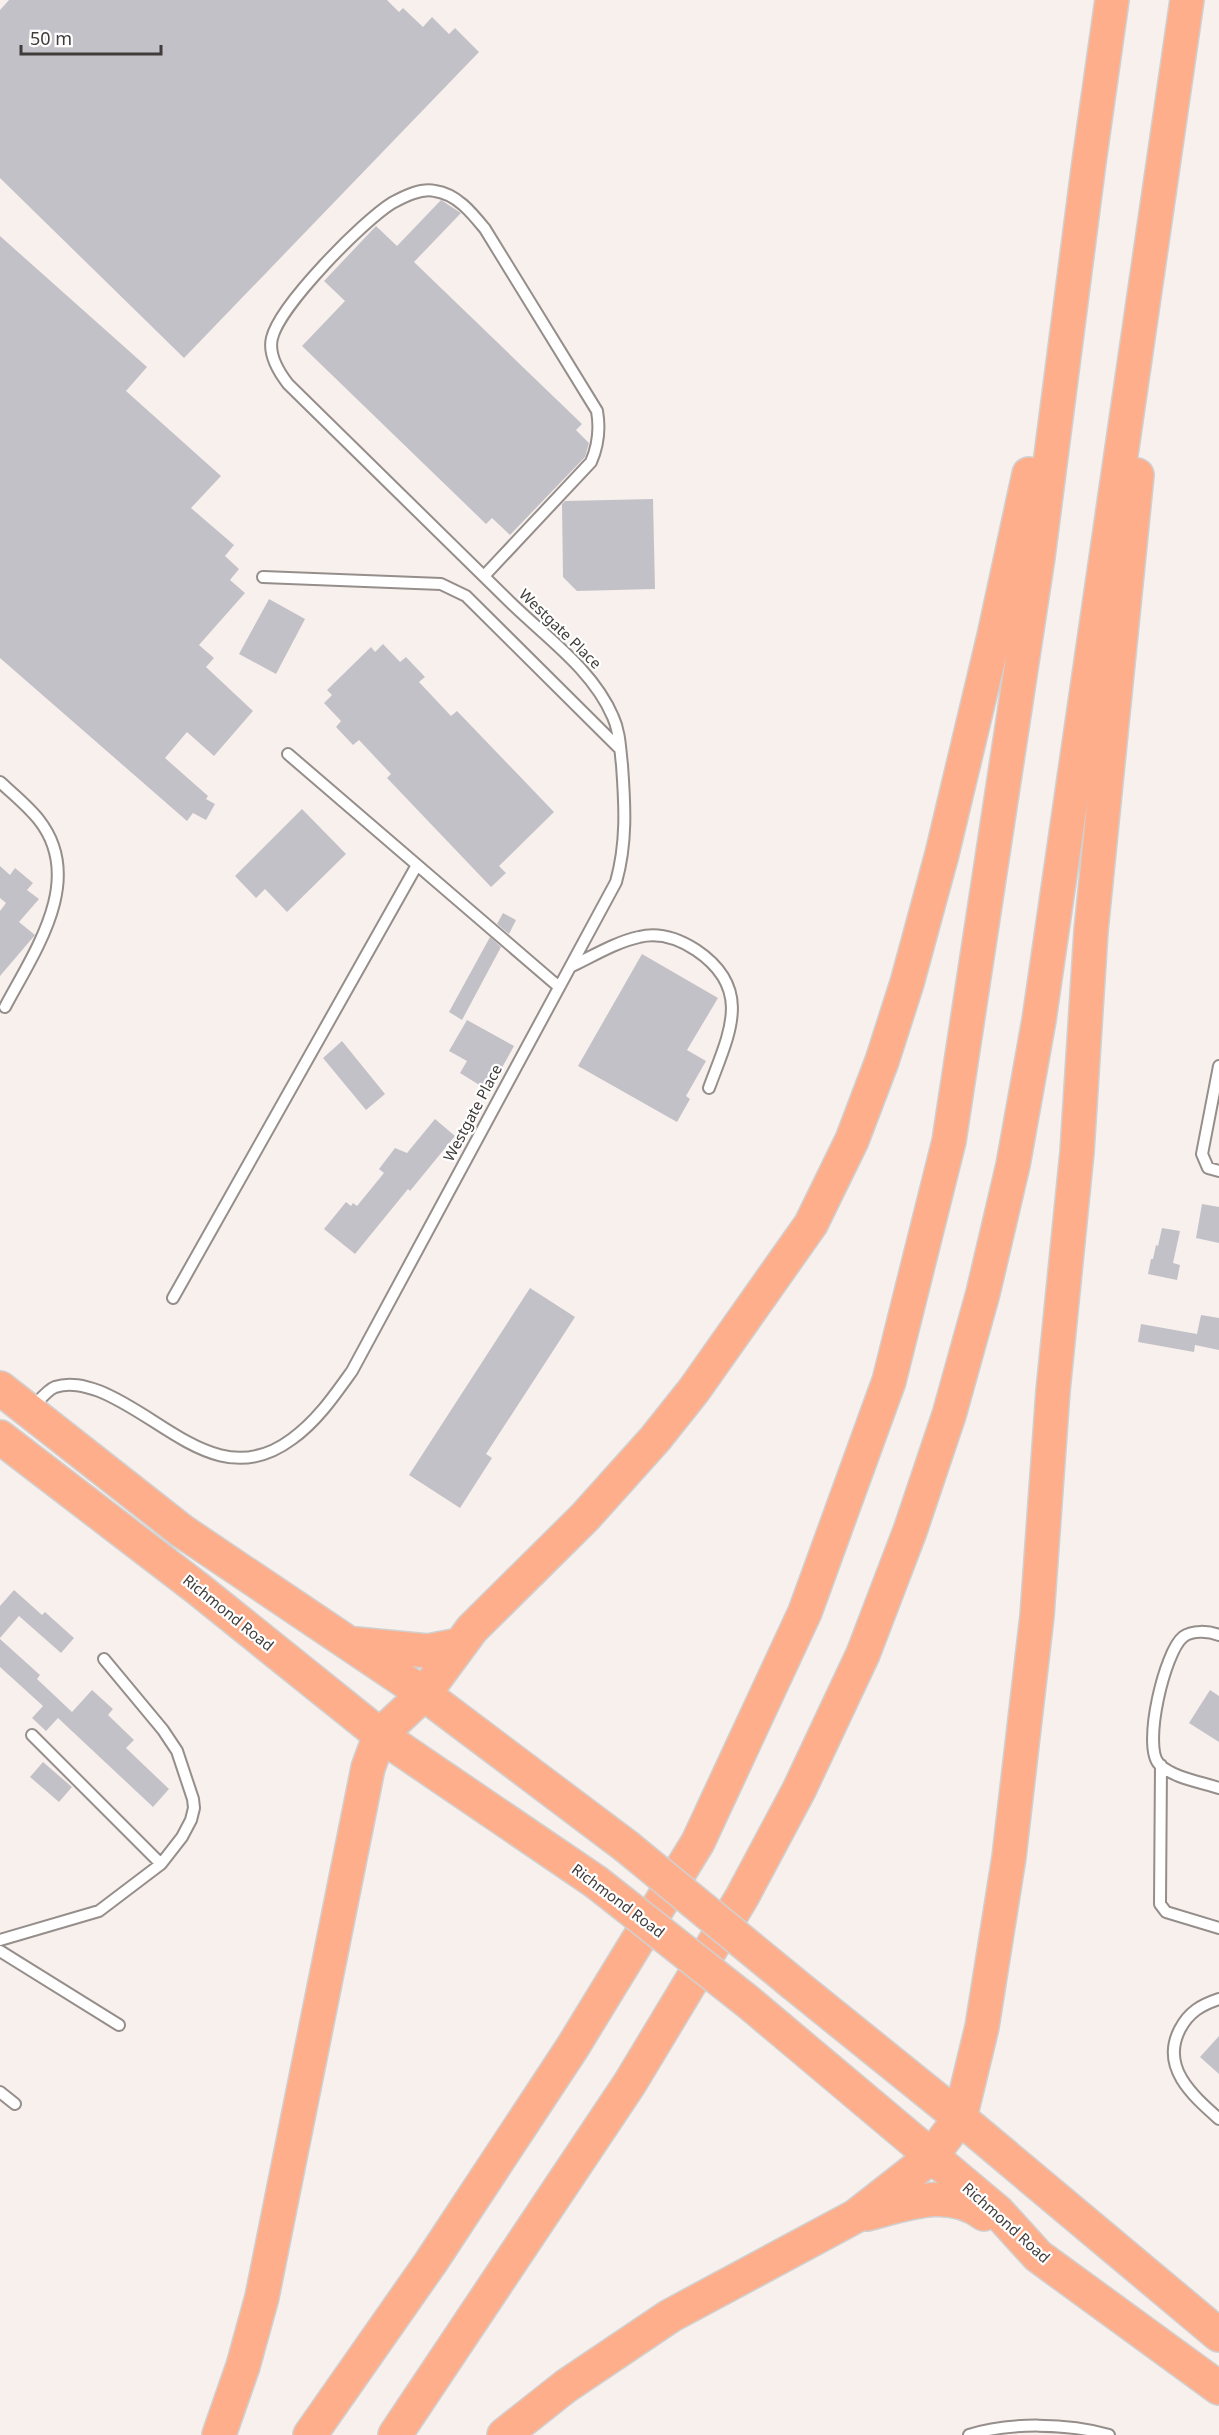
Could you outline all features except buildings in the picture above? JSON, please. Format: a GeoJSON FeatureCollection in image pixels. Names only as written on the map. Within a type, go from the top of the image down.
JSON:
{"type":"FeatureCollection","features":[{"type":"Feature","properties":{"kind":"highway"},"geometry":{"type":"LineString","coordinates":[[310,2435],[430,2262],[565,2058],[698,1842],[805,1612],[889,1382],[948,1141],[1038,557],[1112,0]]}},
{"type":"Feature","properties":{"kind":"highway"},"geometry":{"type":"LineString","coordinates":[[395,2435],[630,2083],[742,1898],[799,1790],[863,1654],[910,1531],[949,1414],[983,1293],[1015,1154],[1039,1020],[1187,0]]}},
{"type":"Feature","properties":{"kind":"highway"},"geometry":{"type":"LineString","coordinates":[[219,2435],[243,2366],[262,2297],[368,1768],[380,1735],[424,1694],[459,1645],[585,1517],[635,1462],[694,1390],[811,1224],[852,1140],[882,1061],[907,983],[942,854],[994,636],[1051,371],[1089,162]]}},
{"type":"Feature","properties":{"kind":"highway"},"geometry":{"type":"LineString","coordinates":[[504,2435],[566,2386],[670,2316],[856,2216],[930,2158],[960,2118],[982,2027],[1005,1880],[1037,1616],[1053,1391],[1077,1152],[1092,931],[1134,516],[1154,216]]}},
{"type":"Feature","properties":{"kind":"highway"},"geometry":{"type":"LineString","coordinates":[[0,1388],[182,1531],[424,1694],[626,1846],[960,2118],[1219,2335]]}},
{"type":"Feature","properties":{"kind":"highway","name":"Richmond Road"},"geometry":{"type":"LineString","coordinates":[[0,1437],[197,1588],[380,1735],[596,1882],[747,2001],[930,2158],[998,2212],[1038,2256],[1219,2388]]}},
{"type":"Feature","properties":{"kind":"highway"},"geometry":{"type":"LineString","coordinates":[[352,1644],[428,1651],[459,1645]]}},
{"type":"Feature","properties":{"kind":"highway"},"geometry":{"type":"LineString","coordinates":[[856,2216],[933,2199],[950,2199],[981,2211],[1038,2256]]}},
{"type":"Feature","properties":{"kind":"lane","name":"Westgate Place"},"geometry":{"type":"LineString","coordinates":[[29,1410],[53,1388],[72,1384],[93,1389],[123,1401],[199,1449],[226,1458],[246,1459],[263,1454],[290,1441],[302,1431],[327,1404],[351,1371],[616,882],[623,857],[626,822],[620,749],[614,718],[602,695],[586,674],[484,576],[288,384],[279,372],[272,354],[271,340],[280,318],[293,298],[362,228],[390,204],[423,191],[436,191],[462,204],[485,229],[597,411],[599,430],[591,462],[484,576]]}},
{"type":"Feature","properties":{"kind":"lane"},"geometry":{"type":"LineString","coordinates":[[263,577],[441,584],[455,589],[466,596],[620,749]]}},
{"type":"Feature","properties":{"kind":"lane"},"geometry":{"type":"LineString","coordinates":[[288,754],[559,987]]}},
{"type":"Feature","properties":{"kind":"lane"},"geometry":{"type":"LineString","coordinates":[[0,782],[39,820],[51,839],[57,859],[58,875],[57,894],[40,941],[5,1007]]}},
{"type":"Feature","properties":{"kind":"lane"},"geometry":{"type":"LineString","coordinates":[[173,1298],[417,865]]}},
{"type":"Feature","properties":{"kind":"lane"},"geometry":{"type":"LineString","coordinates":[[571,966],[631,939],[642,936],[659,936],[686,943],[717,967],[731,991],[733,1010],[725,1043],[709,1088]]}},
{"type":"Feature","properties":{"kind":"lane"},"geometry":{"type":"LineString","coordinates":[[1219,1066],[1202,1154],[1208,1168],[1219,1171]]}},
{"type":"Feature","properties":{"kind":"lane"},"geometry":{"type":"LineString","coordinates":[[1219,1635],[1194,1633],[1184,1636],[1175,1646],[1162,1684],[1152,1729],[1153,1753],[1161,1765],[1174,1773],[1219,1788]]}},
{"type":"Feature","properties":{"kind":"lane"},"geometry":{"type":"LineString","coordinates":[[0,1940],[99,1911],[161,1864],[188,1829],[194,1808],[193,1799],[177,1751],[163,1730],[104,1659]]}},
{"type":"Feature","properties":{"kind":"lane"},"geometry":{"type":"LineString","coordinates":[[32,1735],[161,1864]]}},
{"type":"Feature","properties":{"kind":"lane"},"geometry":{"type":"LineString","coordinates":[[1161,1765],[1160,1904],[1171,1914],[1219,1928]]}},
{"type":"Feature","properties":{"kind":"lane"},"geometry":{"type":"LineString","coordinates":[[0,1951],[119,2025]]}},
{"type":"Feature","properties":{"kind":"lane"},"geometry":{"type":"LineString","coordinates":[[1219,1999],[1203,2004],[1187,2016],[1174,2041],[1173,2061],[1182,2081],[1219,2119]]}},
{"type":"Feature","properties":{"kind":"lane"},"geometry":{"type":"LineString","coordinates":[[0,2092],[15,2104]]}},
{"type":"Feature","properties":{"kind":"lane"},"geometry":{"type":"LineString","coordinates":[[969,2435],[1026,2427],[1066,2427],[1109,2435]]}}]}
